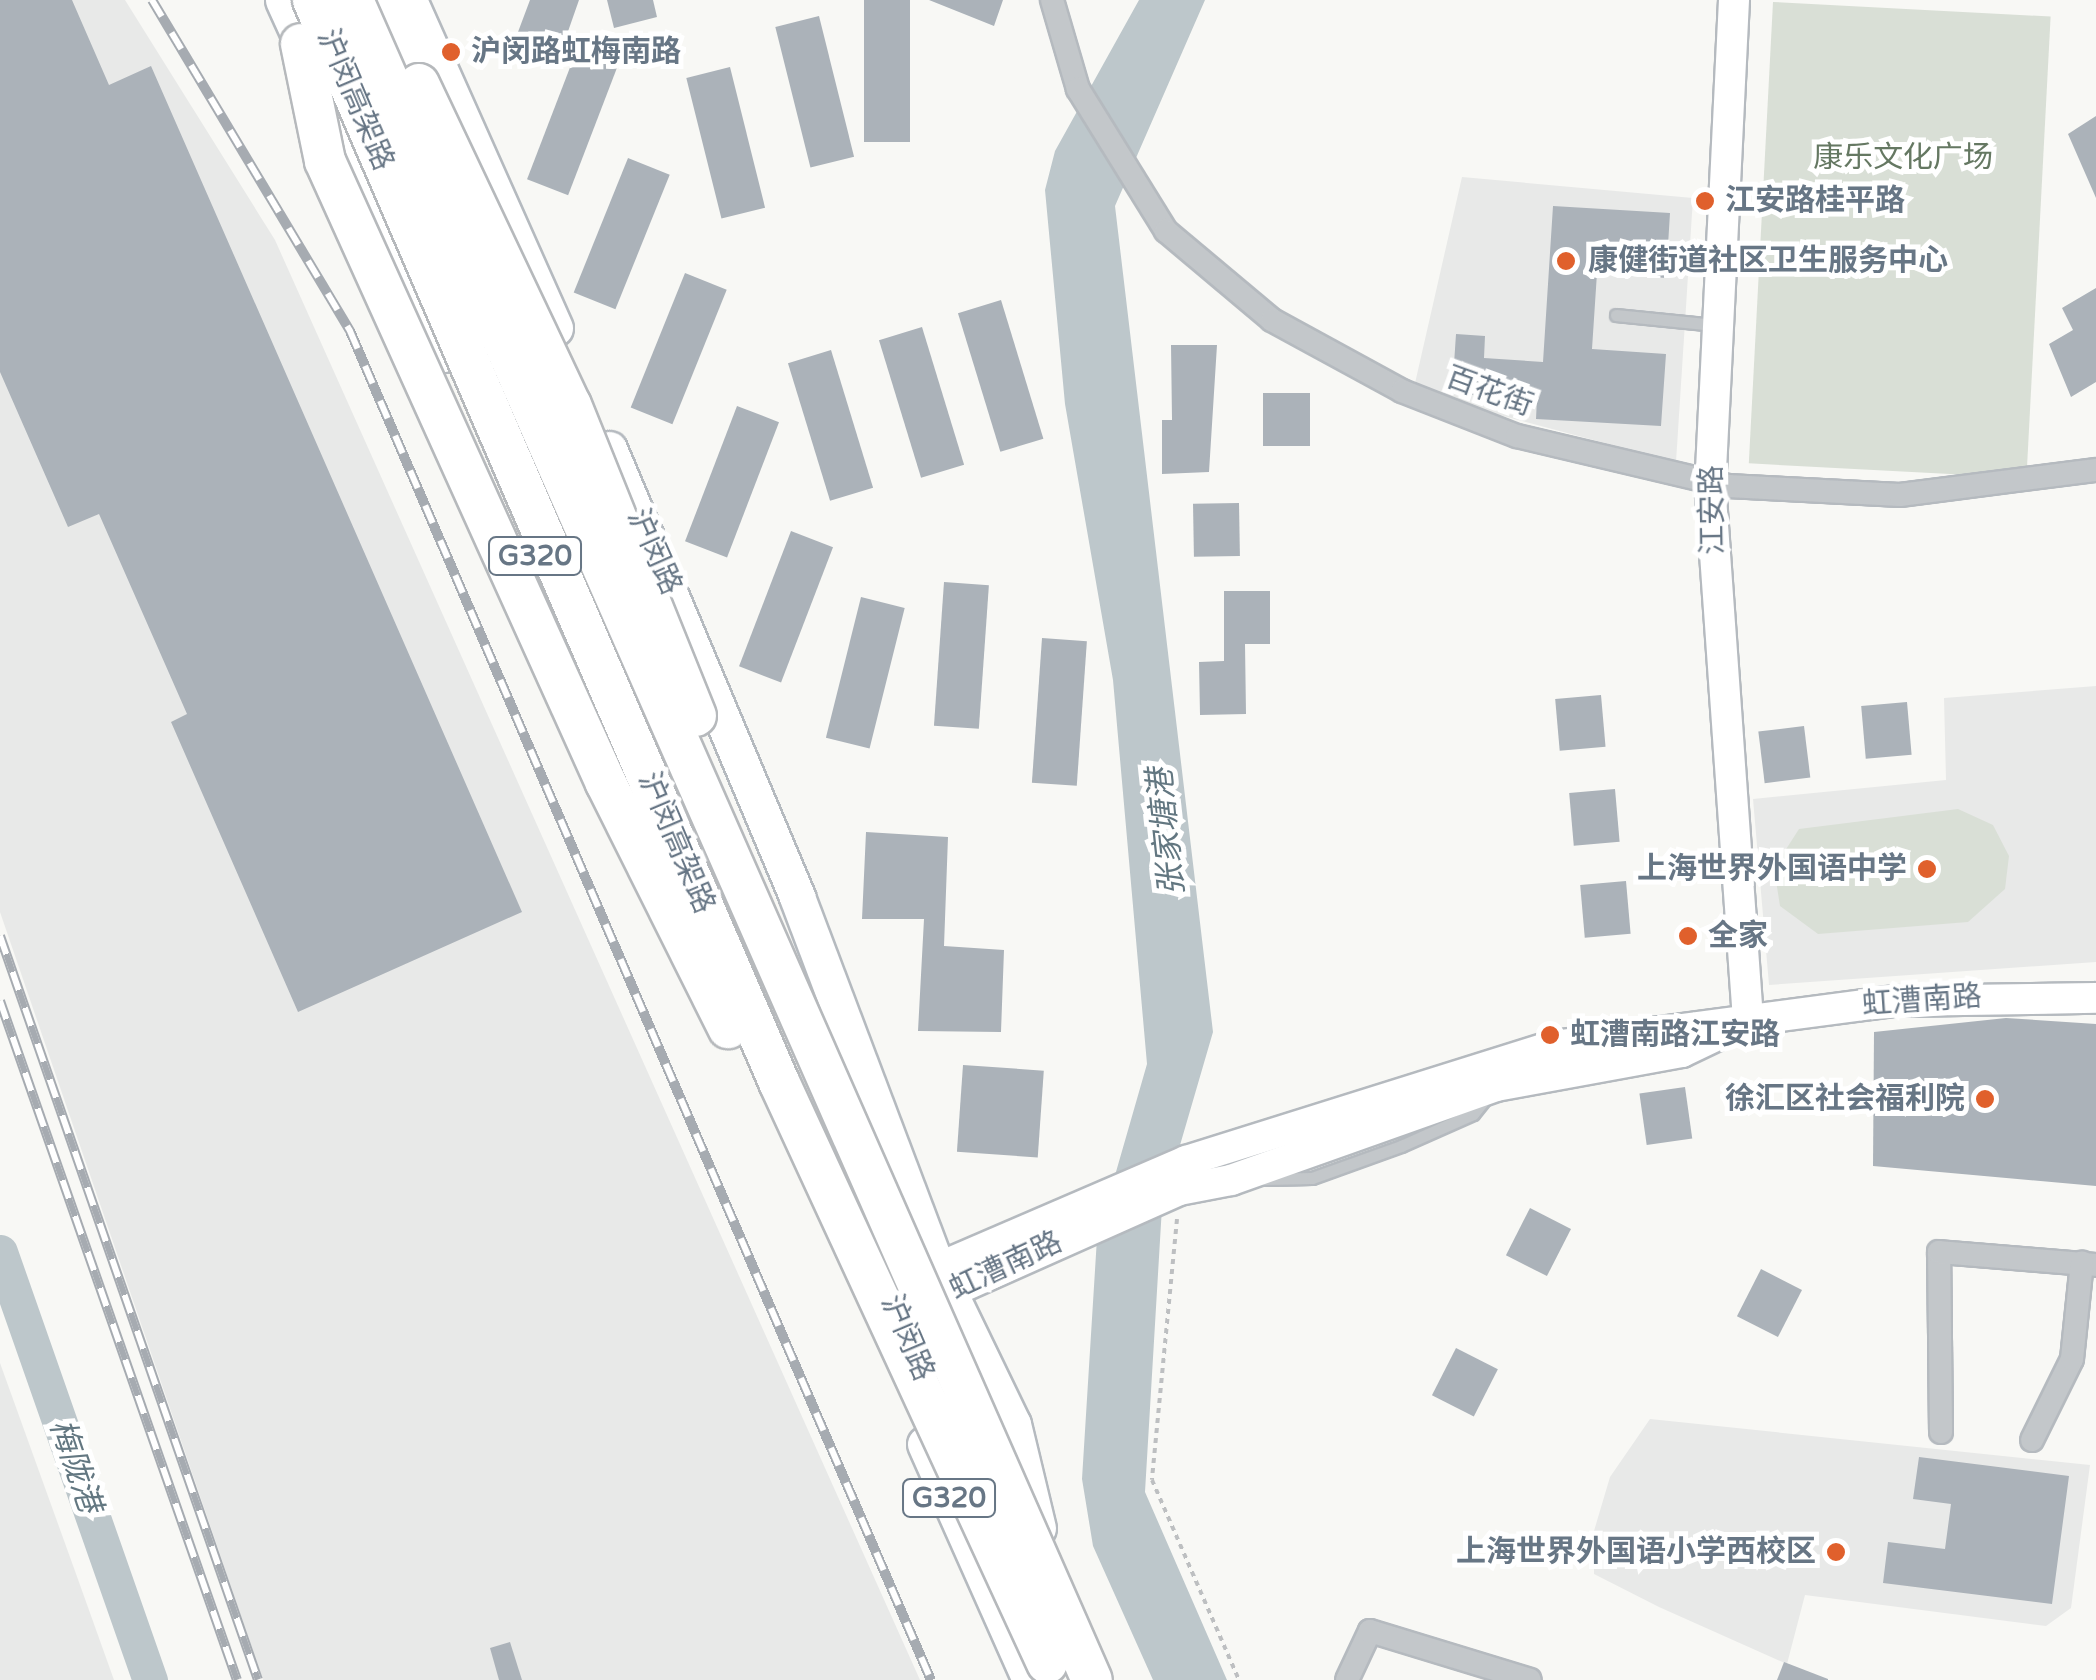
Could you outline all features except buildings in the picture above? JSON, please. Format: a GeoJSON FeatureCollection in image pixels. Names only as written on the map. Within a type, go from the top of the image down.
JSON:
{"type":"FeatureCollection","features":[{"type":"Feature","properties":{"kind":"highway","name":"沪闵高架路"},"geometry":{"type":"LineString","coordinates":[[312,0],[779,1082],[1046,1677]]}},
{"type":"Feature","properties":{"kind":"highway","name":"沪闵高架路"},"geometry":{"type":"LineString","coordinates":[[356,0],[1092,1680]]}},
{"type":"Feature","properties":{"kind":"highway"},"geometry":{"type":"LineString","coordinates":[[395,11],[408,86],[571,406],[722,780],[741,883]]}},
{"type":"Feature","properties":{"kind":"highway"},"geometry":{"type":"LineString","coordinates":[[302,44],[325,161],[606,783],[740,1051],[779,1082]]}},
{"type":"Feature","properties":{"kind":"main road","name":"沪闵路"},"geometry":{"type":"LineString","coordinates":[[282,0],[332,102],[737,1011],[790,1093],[1046,1677]]}},
{"type":"Feature","properties":{"kind":"main road"},"geometry":{"type":"LineString","coordinates":[[302,0],[332,102]]}},
{"type":"Feature","properties":{"kind":"main road","name":"沪闵路"},"geometry":{"type":"LineString","coordinates":[[356,0],[408,86],[935,1284],[1013,1424],[1038,1529],[1106,1680]]}},
{"type":"Feature","properties":{"kind":"main road","name":"江安路"},"geometry":{"type":"LineString","coordinates":[[1734,0],[1710,483],[1748,1020]]}},
{"type":"Feature","properties":{"kind":"main road","name":"沪闵路"},"geometry":{"type":"LineString","coordinates":[[395,11],[761,810],[876,1113],[935,1284]]}},
{"type":"Feature","properties":{"kind":"main road"},"geometry":{"type":"LineString","coordinates":[[761,810],[772,917]]}},
{"type":"Feature","properties":{"kind":"main road","name":"沪闵路"},"geometry":{"type":"LineString","coordinates":[[803,990],[876,1113]]}},
{"type":"Feature","properties":{"kind":"main road","name":"虹漕南路"},"geometry":{"type":"LineString","coordinates":[[885,1308],[1097,1210],[1183,1175],[1552,1046],[1896,1001],[2096,998]]}},
{"type":"Feature","properties":{"kind":"main road","name":"虹漕南路"},"geometry":{"type":"LineString","coordinates":[[1183,1175],[1231,1180],[1496,1086],[1682,1052],[1748,1020]]}},
{"type":"Feature","properties":{"kind":"street","name":"百花街"},"geometry":{"type":"LineString","coordinates":[[1052,0],[1078,89],[1144,200],[1228,289],[1391,385],[1517,436],[1710,483],[1900,495],[2096,470]]}},
{"type":"Feature","properties":{"kind":"street"},"geometry":{"type":"LineString","coordinates":[[1940,1432],[1939,1252],[2089,1264],[2072,1359],[2032,1440]]}},
{"type":"Feature","properties":{"kind":"street"},"geometry":{"type":"LineString","coordinates":[[1347,1680],[1370,1631],[1530,1680]]}},
{"type":"Feature","properties":{"kind":"lane"},"geometry":{"type":"LineString","coordinates":[[1616,315],[1718,326]]}},
{"type":"Feature","properties":{"kind":"path"},"geometry":{"type":"LineString","coordinates":[[1183,1175],[1152,1480],[1238,1680]]}},
{"type":"Feature","properties":{"kind":"shaded area"},"geometry":{"type":"Polygon","coordinates":[[[0,0],[125,0],[275,240],[920,1680],[263,1680],[0,912],[0,0]]]}},
{"type":"Feature","properties":{"kind":"shaded area","name":"康健街道社区卫生服务中心"},"geometry":{"type":"Polygon","coordinates":[[[1462,177],[1693,198],[1676,462],[1413,392],[1462,177]]]}},
{"type":"Feature","properties":{"kind":"shaded area","name":"上海世界外国语中学"},"geometry":{"type":"Polygon","coordinates":[[[2096,686],[2096,962],[1769,985],[1753,799],[1946,780],[1944,698],[2096,686]]]}},
{"type":"Feature","properties":{"kind":"shaded area"},"geometry":{"type":"Polygon","coordinates":[[[0,1363],[75,1571],[114,1680],[0,1680],[0,1363]]]}},
{"type":"Feature","properties":{"kind":"shaded area","name":"上海世界外国语小学西校区"},"geometry":{"type":"Polygon","coordinates":[[[1650,1419],[2090,1465],[2071,1608],[2046,1626],[1805,1595],[1787,1664],[1659,1607],[1594,1574],[1594,1531],[1610,1477],[1650,1419]]]}},
{"type":"Feature","properties":{"kind":"green space","name":"康乐文化广场"},"geometry":{"type":"Polygon","coordinates":[[[1773,2],[2051,17],[2026,478],[1749,463],[1773,2]]]}},
{"type":"Feature","properties":{"kind":"green space"},"geometry":{"type":"Polygon","coordinates":[[[1958,809],[1993,825],[2009,856],[2005,889],[1968,922],[1818,934],[1780,906],[1774,868],[1799,829],[1958,809]]]}},
{"type":"Feature","properties":{"kind":"water","name":"张家塘港"},"geometry":{"type":"Polygon","coordinates":[[[1139,0],[1205,0],[1115,206],[1213,1032],[1162,1207],[1145,1492],[1227,1680],[1153,1680],[1093,1546],[1082,1479],[1097,1238],[1147,1064],[1113,680],[1065,404],[1045,190],[1055,151],[1139,0]]]}},
{"type":"Feature","properties":{"kind":"waterway","name":"梅陇港"},"geometry":{"type":"LineString","coordinates":[[0,1252],[150,1680]]}},
{"type":"Feature","properties":{"kind":"railway"},"geometry":{"type":"LineString","coordinates":[[152,0],[350,331],[931,1680]]}},
{"type":"Feature","properties":{"kind":"railway"},"geometry":{"type":"LineString","coordinates":[[0,936],[258,1680]]}},
{"type":"Feature","properties":{"kind":"railway"},"geometry":{"type":"LineString","coordinates":[[0,1001],[237,1680]]}},
{"type":"Feature","properties":{"kind":"place","name":"沪闵路虹梅南路"},"geometry":{"type":"Point","coordinates":[451,52]}},
{"type":"Feature","properties":{"kind":"place","name":"江安路桂平路"},"geometry":{"type":"Point","coordinates":[1705,201]}},
{"type":"Feature","properties":{"kind":"place","name":"康健街道社区卫生服务中心"},"geometry":{"type":"Point","coordinates":[1566,261]}},
{"type":"Feature","properties":{"kind":"place","name":"上海世界外国语中学"},"geometry":{"type":"Point","coordinates":[1927,869]}},
{"type":"Feature","properties":{"kind":"place","name":"全家"},"geometry":{"type":"Point","coordinates":[1688,936]}},
{"type":"Feature","properties":{"kind":"place","name":"虹漕南路江安路"},"geometry":{"type":"Point","coordinates":[1550,1035]}},
{"type":"Feature","properties":{"kind":"place","name":"徐汇区社会福利院"},"geometry":{"type":"Point","coordinates":[1985,1099]}},
{"type":"Feature","properties":{"kind":"place","name":"上海世界外国语小学西校区"},"geometry":{"type":"Point","coordinates":[1836,1552]}}]}
